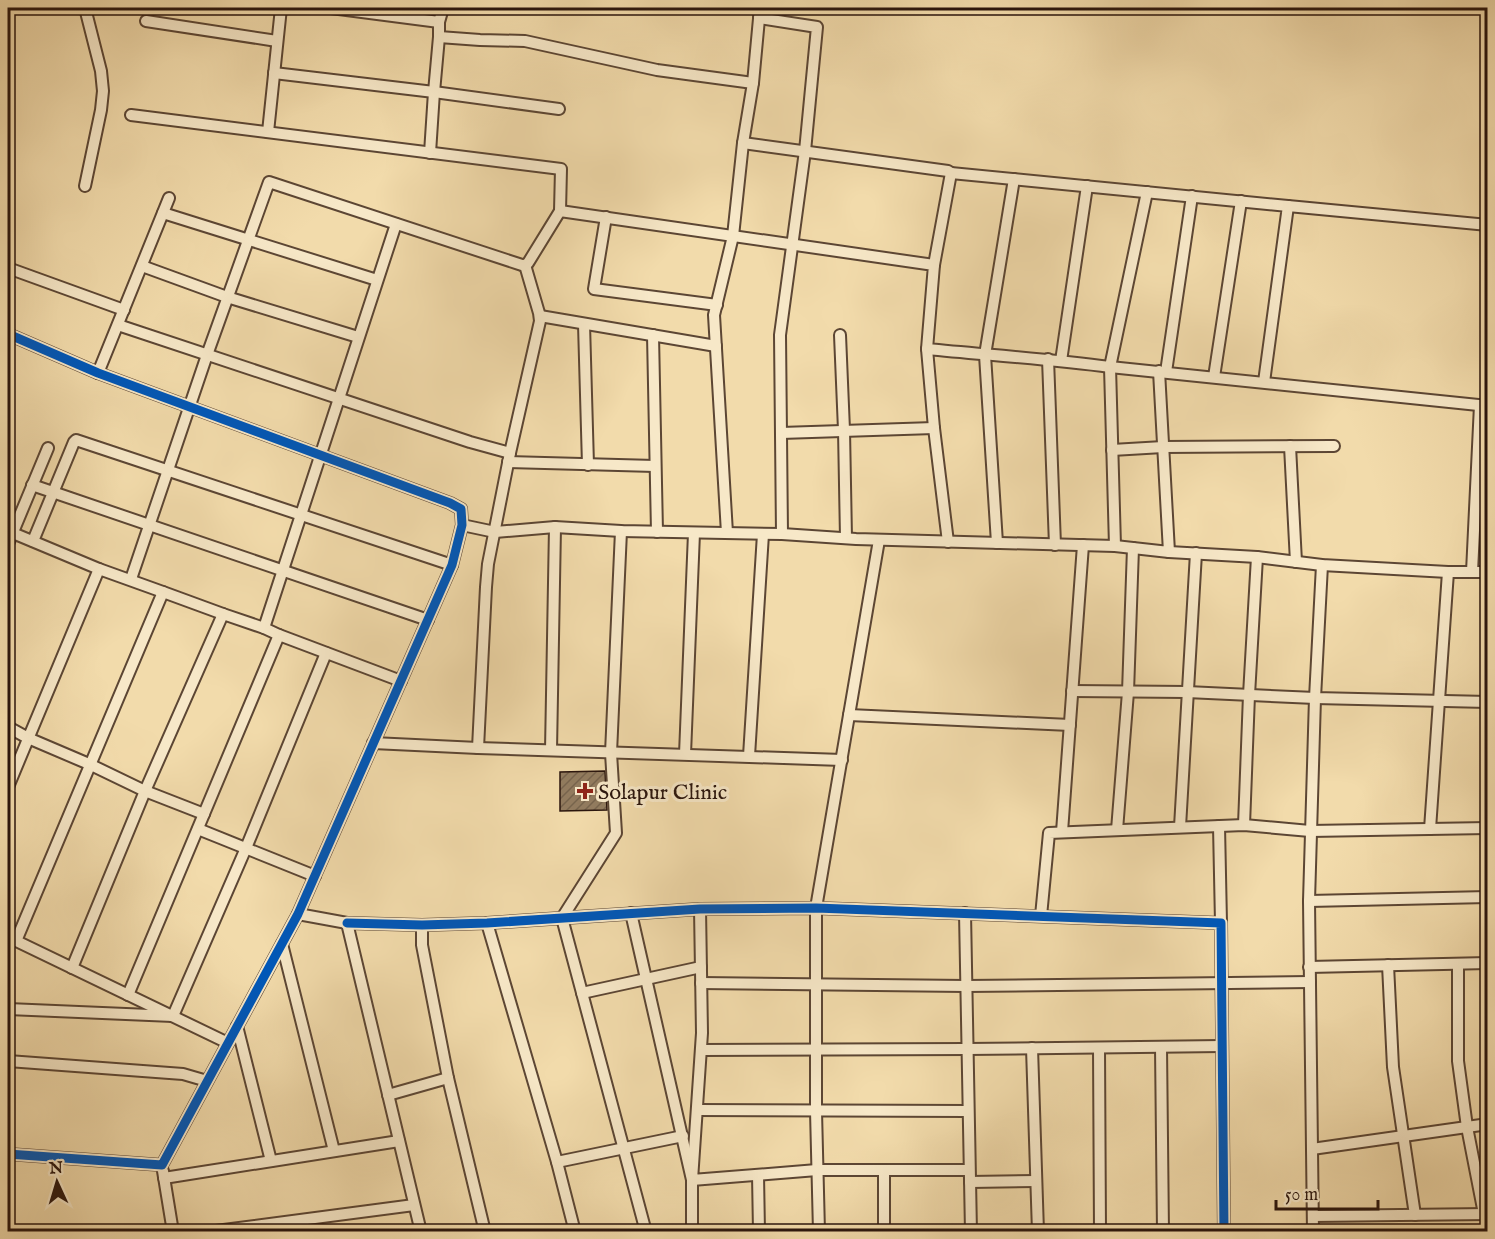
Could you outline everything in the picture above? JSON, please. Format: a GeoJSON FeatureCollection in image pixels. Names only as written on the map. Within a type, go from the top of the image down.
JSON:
{"type":"FeatureCollection","features":[{"type":"Feature","properties":{"kind":"street"},"geometry":{"type":"LineString","coordinates":[[85,8],[101,70],[103,91],[85,186]]}},
{"type":"Feature","properties":{"kind":"street"},"geometry":{"type":"LineString","coordinates":[[268,132],[281,8]]}},
{"type":"Feature","properties":{"kind":"street"},"geometry":{"type":"LineString","coordinates":[[331,8],[439,22]]}},
{"type":"Feature","properties":{"kind":"street"},"geometry":{"type":"LineString","coordinates":[[430,153],[439,22],[443,8]]}},
{"type":"Feature","properties":{"kind":"street"},"geometry":{"type":"LineString","coordinates":[[727,533],[714,315],[732,236],[760,13],[817,27],[805,151],[780,335],[782,534]]}},
{"type":"Feature","properties":{"kind":"street"},"geometry":{"type":"LineString","coordinates":[[146,21],[277,41]]}},
{"type":"Feature","properties":{"kind":"street"},"geometry":{"type":"LineString","coordinates":[[439,36],[525,41],[657,70],[753,83]]}},
{"type":"Feature","properties":{"kind":"street"},"geometry":{"type":"LineString","coordinates":[[274,73],[559,109]]}},
{"type":"Feature","properties":{"kind":"street"},"geometry":{"type":"LineString","coordinates":[[131,115],[561,169],[560,211],[525,265]]}},
{"type":"Feature","properties":{"kind":"street"},"geometry":{"type":"LineString","coordinates":[[743,143],[951,173],[1488,225]]}},
{"type":"Feature","properties":{"kind":"street"},"geometry":{"type":"LineString","coordinates":[[948,542],[927,349],[934,265],[951,173]]}},
{"type":"Feature","properties":{"kind":"street"},"geometry":{"type":"LineString","coordinates":[[997,543],[985,355],[1014,179]]}},
{"type":"Feature","properties":{"kind":"street"},"geometry":{"type":"LineString","coordinates":[[131,579],[227,297],[269,182],[525,265]]}},
{"type":"Feature","properties":{"kind":"street"},"geometry":{"type":"LineString","coordinates":[[1061,361],[1087,186]]}},
{"type":"Feature","properties":{"kind":"street"},"geometry":{"type":"LineString","coordinates":[[1115,546],[1110,367],[1147,192]]}},
{"type":"Feature","properties":{"kind":"street"},"geometry":{"type":"LineString","coordinates":[[1170,552],[1163,447],[1163,372],[1192,196]]}},
{"type":"Feature","properties":{"kind":"street"},"geometry":{"type":"LineString","coordinates":[[98,373],[169,198]]}},
{"type":"Feature","properties":{"kind":"street"},"geometry":{"type":"LineString","coordinates":[[1214,377],[1241,201]]}},
{"type":"Feature","properties":{"kind":"street"},"geometry":{"type":"LineString","coordinates":[[1264,382],[1288,206]]}},
{"type":"Feature","properties":{"kind":"street"},"geometry":{"type":"LineString","coordinates":[[560,211],[934,265]]}},
{"type":"Feature","properties":{"kind":"street"},"geometry":{"type":"LineString","coordinates":[[163,213],[377,280]]}},
{"type":"Feature","properties":{"kind":"street"},"geometry":{"type":"LineString","coordinates":[[606,217],[594,289],[717,305]]}},
{"type":"Feature","properties":{"kind":"street"},"geometry":{"type":"LineString","coordinates":[[264,628],[396,224]]}},
{"type":"Feature","properties":{"kind":"street"},"geometry":{"type":"LineString","coordinates":[[478,748],[488,564],[540,316],[525,265]]}},
{"type":"Feature","properties":{"kind":"street"},"geometry":{"type":"LineString","coordinates":[[142,266],[227,297],[358,338]]}},
{"type":"Feature","properties":{"kind":"street"},"geometry":{"type":"LineString","coordinates":[[8,268],[124,310]]}},
{"type":"Feature","properties":{"kind":"street"},"geometry":{"type":"LineString","coordinates":[[540,316],[716,346]]}},
{"type":"Feature","properties":{"kind":"street"},"geometry":{"type":"LineString","coordinates":[[584,324],[588,465]]}},
{"type":"Feature","properties":{"kind":"street"},"geometry":{"type":"LineString","coordinates":[[118,325],[470,442],[509,458],[588,465],[655,466]]}},
{"type":"Feature","properties":{"kind":"street"},"geometry":{"type":"LineString","coordinates":[[8,334],[98,373],[321,454],[461,509],[462,525],[452,565],[298,914],[162,1165],[173,1232]]}},
{"type":"Feature","properties":{"kind":"street"},"geometry":{"type":"LineString","coordinates":[[653,335],[657,532]]}},
{"type":"Feature","properties":{"kind":"street"},"geometry":{"type":"LineString","coordinates":[[840,335],[846,538]]}},
{"type":"Feature","properties":{"kind":"street"},"geometry":{"type":"LineString","coordinates":[[927,349],[1048,359],[1484,405],[1472,572]]}},
{"type":"Feature","properties":{"kind":"street"},"geometry":{"type":"LineString","coordinates":[[1048,359],[1055,545]]}},
{"type":"Feature","properties":{"kind":"street"},"geometry":{"type":"LineString","coordinates":[[781,433],[934,428]]}},
{"type":"Feature","properties":{"kind":"street"},"geometry":{"type":"LineString","coordinates":[[33,541],[76,440],[452,565]]}},
{"type":"Feature","properties":{"kind":"street"},"geometry":{"type":"LineString","coordinates":[[1112,450],[1163,447],[1334,446]]}},
{"type":"Feature","properties":{"kind":"street"},"geometry":{"type":"LineString","coordinates":[[1290,447],[1296,562]]}},
{"type":"Feature","properties":{"kind":"street"},"geometry":{"type":"LineString","coordinates":[[8,544],[10,532],[48,448]]}},
{"type":"Feature","properties":{"kind":"street"},"geometry":{"type":"LineString","coordinates":[[32,485],[428,620]]}},
{"type":"Feature","properties":{"kind":"street"},"geometry":{"type":"LineString","coordinates":[[462,525],[495,532],[555,527],[621,531],[782,534],[879,540],[1115,546],[1257,557],[1322,565],[1488,572]]}},
{"type":"Feature","properties":{"kind":"street"},"geometry":{"type":"LineString","coordinates":[[551,750],[555,527]]}},
{"type":"Feature","properties":{"kind":"street"},"geometry":{"type":"LineString","coordinates":[[621,531],[611,753],[616,833],[562,918],[645,1232]]}},
{"type":"Feature","properties":{"kind":"street"},"geometry":{"type":"LineString","coordinates":[[10,532],[99,569],[264,628],[401,681]]}},
{"type":"Feature","properties":{"kind":"street"},"geometry":{"type":"LineString","coordinates":[[685,754],[694,533]]}},
{"type":"Feature","properties":{"kind":"street"},"geometry":{"type":"LineString","coordinates":[[749,756],[763,534]]}},
{"type":"Feature","properties":{"kind":"street"},"geometry":{"type":"LineString","coordinates":[[819,1232],[816,1111],[816,908],[879,540]]}},
{"type":"Feature","properties":{"kind":"street"},"geometry":{"type":"LineString","coordinates":[[1062,832],[1083,545]]}},
{"type":"Feature","properties":{"kind":"street"},"geometry":{"type":"LineString","coordinates":[[1117,830],[1128,692],[1133,548]]}},
{"type":"Feature","properties":{"kind":"street"},"geometry":{"type":"LineString","coordinates":[[1180,827],[1196,553]]}},
{"type":"Feature","properties":{"kind":"street"},"geometry":{"type":"LineString","coordinates":[[1244,825],[1257,557]]}},
{"type":"Feature","properties":{"kind":"street"},"geometry":{"type":"LineString","coordinates":[[1313,1232],[1309,901],[1314,698],[1322,565]]}},
{"type":"Feature","properties":{"kind":"street"},"geometry":{"type":"LineString","coordinates":[[8,787],[99,569]]}},
{"type":"Feature","properties":{"kind":"street"},"geometry":{"type":"LineString","coordinates":[[1430,829],[1448,572]]}},
{"type":"Feature","properties":{"kind":"street"},"geometry":{"type":"LineString","coordinates":[[163,592],[12,939],[228,1043]]}},
{"type":"Feature","properties":{"kind":"street"},"geometry":{"type":"LineString","coordinates":[[72,968],[145,790],[223,614]]}},
{"type":"Feature","properties":{"kind":"street"},"geometry":{"type":"LineString","coordinates":[[129,995],[279,635]]}},
{"type":"Feature","properties":{"kind":"street"},"geometry":{"type":"LineString","coordinates":[[173,1016],[246,848],[326,653]]}},
{"type":"Feature","properties":{"kind":"street"},"geometry":{"type":"LineString","coordinates":[[1072,691],[1187,692],[1488,702]]}},
{"type":"Feature","properties":{"kind":"street"},"geometry":{"type":"LineString","coordinates":[[849,715],[1070,725]]}},
{"type":"Feature","properties":{"kind":"street"},"geometry":{"type":"LineString","coordinates":[[8,727],[145,790],[204,814]]}},
{"type":"Feature","properties":{"kind":"street"},"geometry":{"type":"LineString","coordinates":[[373,743],[842,760]]}},
{"type":"Feature","properties":{"kind":"street"},"geometry":{"type":"LineString","coordinates":[[1041,916],[1048,833],[1244,825],[1310,831],[1488,828]]}},
{"type":"Feature","properties":{"kind":"street"},"geometry":{"type":"LineString","coordinates":[[1219,826],[1224,1232]]}},
{"type":"Feature","properties":{"kind":"street"},"geometry":{"type":"LineString","coordinates":[[198,829],[315,876]]}},
{"type":"Feature","properties":{"kind":"street"},"geometry":{"type":"LineString","coordinates":[[1309,901],[1488,897]]}},
{"type":"Feature","properties":{"kind":"street"},"geometry":{"type":"LineString","coordinates":[[298,914],[347,923],[422,926],[700,909],[816,908],[1221,923]]}},
{"type":"Feature","properties":{"kind":"street"},"geometry":{"type":"LineString","coordinates":[[692,1232],[692,1180],[702,1033],[700,909]]}},
{"type":"Feature","properties":{"kind":"street"},"geometry":{"type":"LineString","coordinates":[[631,913],[692,1180]]}},
{"type":"Feature","properties":{"kind":"street"},"geometry":{"type":"LineString","coordinates":[[965,913],[970,1232]]}},
{"type":"Feature","properties":{"kind":"street"},"geometry":{"type":"LineString","coordinates":[[347,923],[421,1232]]}},
{"type":"Feature","properties":{"kind":"street"},"geometry":{"type":"LineString","coordinates":[[487,923],[557,1162],[575,1232]]}},
{"type":"Feature","properties":{"kind":"street"},"geometry":{"type":"LineString","coordinates":[[422,926],[422,945],[448,1078],[485,1232]]}},
{"type":"Feature","properties":{"kind":"street"},"geometry":{"type":"LineString","coordinates":[[282,944],[334,1151]]}},
{"type":"Feature","properties":{"kind":"street"},"geometry":{"type":"LineString","coordinates":[[1310,967],[1488,963]]}},
{"type":"Feature","properties":{"kind":"street"},"geometry":{"type":"LineString","coordinates":[[1313,1216],[1486,1214],[1467,1127],[1458,1061],[1458,964]]}},
{"type":"Feature","properties":{"kind":"street"},"geometry":{"type":"LineString","coordinates":[[1388,965],[1393,1067],[1415,1215]]}},
{"type":"Feature","properties":{"kind":"street"},"geometry":{"type":"LineString","coordinates":[[582,993],[701,967]]}},
{"type":"Feature","properties":{"kind":"street"},"geometry":{"type":"LineString","coordinates":[[701,983],[966,986],[1310,982]]}},
{"type":"Feature","properties":{"kind":"street"},"geometry":{"type":"LineString","coordinates":[[8,1009],[173,1016]]}},
{"type":"Feature","properties":{"kind":"street"},"geometry":{"type":"LineString","coordinates":[[237,1026],[271,1161]]}},
{"type":"Feature","properties":{"kind":"street"},"geometry":{"type":"LineString","coordinates":[[701,1050],[1222,1046]]}},
{"type":"Feature","properties":{"kind":"street"},"geometry":{"type":"LineString","coordinates":[[1161,1047],[1163,1232]]}},
{"type":"Feature","properties":{"kind":"street"},"geometry":{"type":"LineString","coordinates":[[1032,1048],[1038,1232]]}},
{"type":"Feature","properties":{"kind":"street"},"geometry":{"type":"LineString","coordinates":[[1099,1048],[1100,1232]]}},
{"type":"Feature","properties":{"kind":"street"},"geometry":{"type":"LineString","coordinates":[[8,1060],[183,1074],[207,1081]]}},
{"type":"Feature","properties":{"kind":"street"},"geometry":{"type":"LineString","coordinates":[[388,1095],[448,1078]]}},
{"type":"Feature","properties":{"kind":"street"},"geometry":{"type":"LineString","coordinates":[[697,1110],[968,1111]]}},
{"type":"Feature","properties":{"kind":"street"},"geometry":{"type":"LineString","coordinates":[[1312,1149],[1488,1124]]}},
{"type":"Feature","properties":{"kind":"street"},"geometry":{"type":"LineString","coordinates":[[557,1162],[683,1136]]}},
{"type":"Feature","properties":{"kind":"street"},"geometry":{"type":"LineString","coordinates":[[164,1178],[399,1141]]}},
{"type":"Feature","properties":{"kind":"street"},"geometry":{"type":"LineString","coordinates":[[8,1154],[162,1165]]}},
{"type":"Feature","properties":{"kind":"street"},"geometry":{"type":"LineString","coordinates":[[692,1180],[817,1170],[969,1170]]}},
{"type":"Feature","properties":{"kind":"street"},"geometry":{"type":"LineString","coordinates":[[884,1232],[885,1170]]}},
{"type":"Feature","properties":{"kind":"street"},"geometry":{"type":"LineString","coordinates":[[758,1175],[759,1232]]}},
{"type":"Feature","properties":{"kind":"street"},"geometry":{"type":"LineString","coordinates":[[970,1182],[1036,1180]]}},
{"type":"Feature","properties":{"kind":"street"},"geometry":{"type":"LineString","coordinates":[[208,1232],[414,1205]]}},
{"type":"Feature","properties":{"kind":"building"},"geometry":{"type":"Polygon","coordinates":[[[605,771],[607,810],[560,811],[560,772],[605,771]]]}},
{"type":"Feature","properties":{"kind":"cycle path"},"geometry":{"type":"LineString","coordinates":[[8,334],[98,373],[450,503],[461,509],[462,525],[452,565],[298,914],[162,1165],[8,1154]]}},
{"type":"Feature","properties":{"kind":"cycle path"},"geometry":{"type":"LineString","coordinates":[[347,923],[422,925],[487,923],[700,909],[816,908],[1221,923],[1224,1232]]}},
{"type":"Feature","properties":{"kind":"place","name":"Solapur Clinic"},"geometry":{"type":"Point","coordinates":[585,791]}}]}
